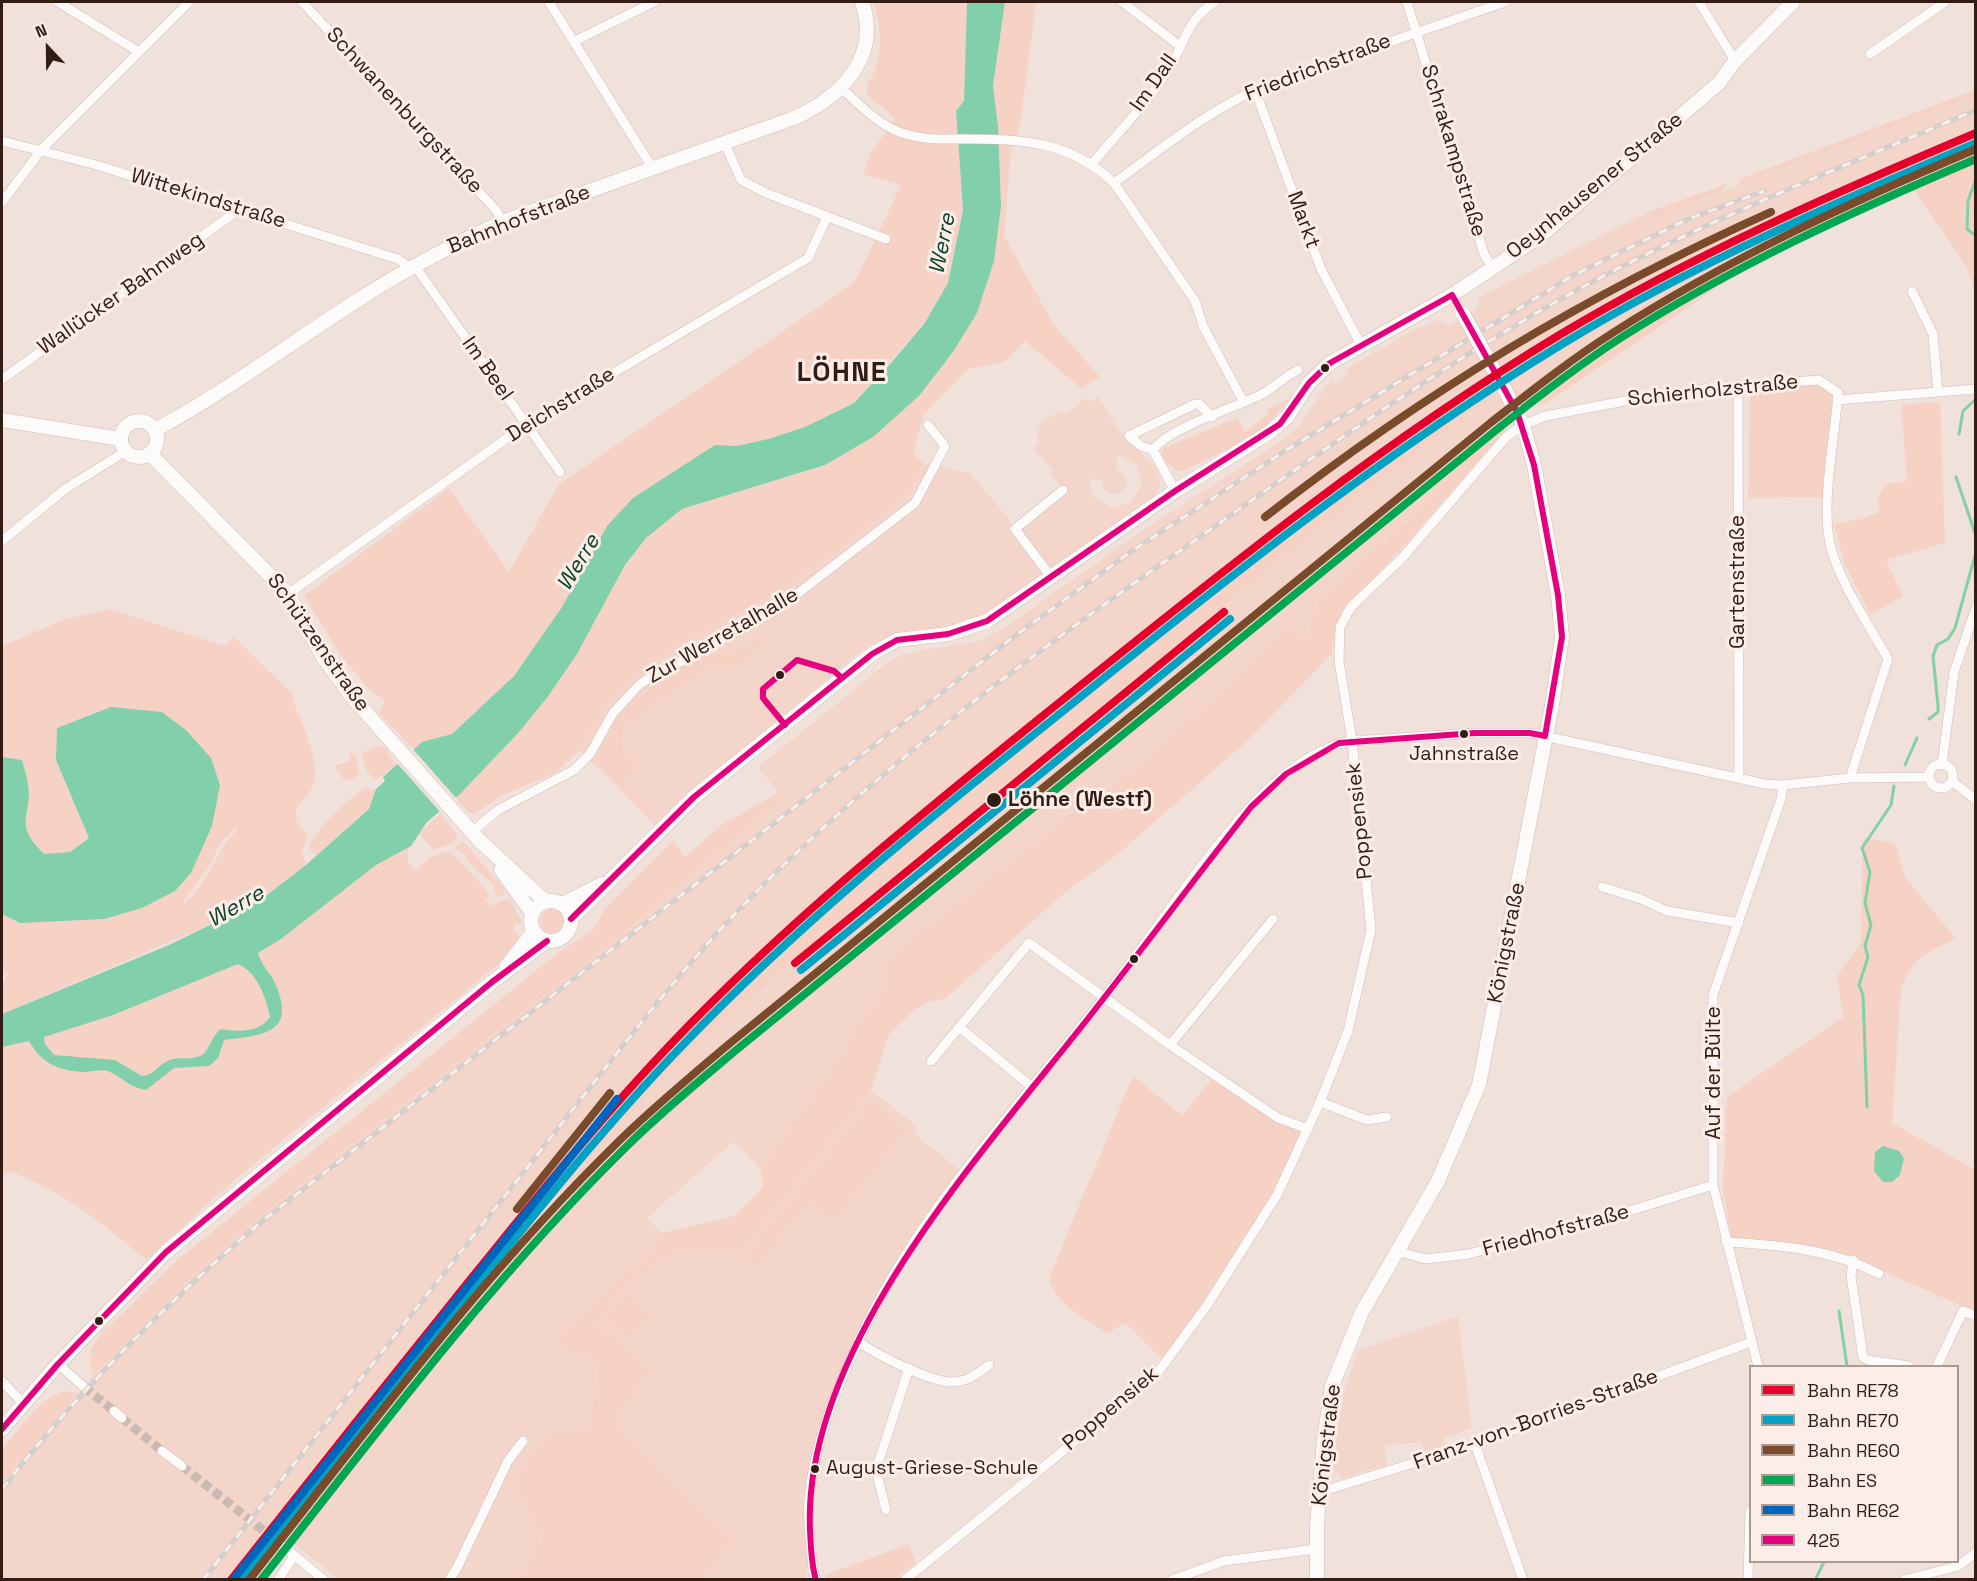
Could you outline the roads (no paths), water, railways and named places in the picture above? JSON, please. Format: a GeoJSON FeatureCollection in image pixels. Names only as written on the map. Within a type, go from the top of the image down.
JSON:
{"type":"FeatureCollection","features":[{"type":"Feature","properties":{"kind":"main road","name":"Bahnhofstraße"},"geometry":{"type":"LineString","coordinates":[[155,430],[412,267],[502,222],[725,144],[812,110],[841,88],[858,67],[863,53],[867,25],[862,2]]}},
{"type":"Feature","properties":{"kind":"main road","name":"Oeynhausener Straße"},"geometry":{"type":"LineString","coordinates":[[571,919],[617,876],[678,812],[724,771],[872,654],[897,640],[948,634],[987,621],[1175,490],[1238,453],[1280,424],[1318,373],[1361,345],[1452,295],[1539,237],[1719,83],[1735,61],[1793,2]]}},
{"type":"Feature","properties":{"kind":"main road","name":"Königstraße"},"geometry":{"type":"LineString","coordinates":[[1317,1580],[1316,1549],[1324,1440],[1339,1364],[1362,1312],[1442,1171],[1479,1085],[1562,637],[1558,595],[1534,465],[1520,418],[1452,295]]}},
{"type":"Feature","properties":{"kind":"main road"},"geometry":{"type":"LineString","coordinates":[[2,420],[124,445],[135,457],[150,454],[156,444],[155,430],[144,422],[133,422],[124,429],[124,445]]}},
{"type":"Feature","properties":{"kind":"main road","name":"Schützenstraße"},"geometry":{"type":"LineString","coordinates":[[150,454],[288,594],[339,680],[475,836],[546,902]]}},
{"type":"Feature","properties":{"kind":"main road","name":"Schützenstraße"},"geometry":{"type":"LineString","coordinates":[[475,836],[532,913]]}},
{"type":"Feature","properties":{"kind":"main road"},"geometry":{"type":"LineString","coordinates":[[548,941],[533,932],[530,923],[532,913],[538,906],[546,902],[562,904],[617,876]]}},
{"type":"Feature","properties":{"kind":"main road"},"geometry":{"type":"LineString","coordinates":[[2,1429],[58,1364],[166,1252],[492,982],[548,941],[561,938],[567,933],[571,919],[562,904]]}},
{"type":"Feature","properties":{"kind":"main road"},"geometry":{"type":"LineString","coordinates":[[492,982],[526,945],[533,932]]}},
{"type":"Feature","properties":{"kind":"street"},"geometry":{"type":"LineString","coordinates":[[58,2],[139,52]]}},
{"type":"Feature","properties":{"kind":"street"},"geometry":{"type":"LineString","coordinates":[[2,202],[42,149],[189,2]]}},
{"type":"Feature","properties":{"kind":"street","name":"Schwanenburgstraße"},"geometry":{"type":"LineString","coordinates":[[302,2],[496,210],[502,222]]}},
{"type":"Feature","properties":{"kind":"street"},"geometry":{"type":"LineString","coordinates":[[549,2],[653,169]]}},
{"type":"Feature","properties":{"kind":"street"},"geometry":{"type":"LineString","coordinates":[[575,41],[654,2]]}},
{"type":"Feature","properties":{"kind":"street"},"geometry":{"type":"LineString","coordinates":[[1122,2],[1180,46]]}},
{"type":"Feature","properties":{"kind":"street","name":"Im Dall"},"geometry":{"type":"LineString","coordinates":[[1092,164],[1170,66],[1197,15],[1215,2]]}},
{"type":"Feature","properties":{"kind":"street"},"geometry":{"type":"LineString","coordinates":[[1407,2],[1416,32]]}},
{"type":"Feature","properties":{"kind":"street","name":"Friedrichstraße"},"geometry":{"type":"LineString","coordinates":[[1114,183],[1189,128],[1239,97],[1416,32],[1506,2]]}},
{"type":"Feature","properties":{"kind":"street"},"geometry":{"type":"LineString","coordinates":[[1698,2],[1735,61]]}},
{"type":"Feature","properties":{"kind":"street"},"geometry":{"type":"LineString","coordinates":[[1870,54],[1945,2]]}},
{"type":"Feature","properties":{"kind":"street","name":"Schrakampstraße"},"geometry":{"type":"LineString","coordinates":[[1416,32],[1484,254],[1493,269]]}},
{"type":"Feature","properties":{"kind":"street"},"geometry":{"type":"LineString","coordinates":[[841,88],[882,123],[908,135],[932,139],[1035,141],[1092,164],[1114,183],[1195,301],[1203,326],[1243,401]]}},
{"type":"Feature","properties":{"kind":"street","name":"Markt"},"geometry":{"type":"LineString","coordinates":[[1255,90],[1321,269],[1361,345]]}},
{"type":"Feature","properties":{"kind":"street","name":"Wittekindstraße"},"geometry":{"type":"LineString","coordinates":[[2,141],[42,149],[240,209],[398,259],[412,267]]}},
{"type":"Feature","properties":{"kind":"street"},"geometry":{"type":"LineString","coordinates":[[725,144],[741,180],[766,194],[886,239]]}},
{"type":"Feature","properties":{"kind":"street","name":"Wallücker Bahnweg"},"geometry":{"type":"LineString","coordinates":[[2,379],[240,209]]}},
{"type":"Feature","properties":{"kind":"street","name":"Deichstraße"},"geometry":{"type":"LineString","coordinates":[[288,594],[527,424],[808,258],[818,242],[827,217]]}},
{"type":"Feature","properties":{"kind":"street","name":"Im Beel"},"geometry":{"type":"LineString","coordinates":[[412,267],[560,472]]}},
{"type":"Feature","properties":{"kind":"street"},"geometry":{"type":"LineString","coordinates":[[1912,291],[1933,333],[1938,392]]}},
{"type":"Feature","properties":{"kind":"street"},"geometry":{"type":"LineString","coordinates":[[1153,450],[1166,436],[1278,386],[1281,379],[1298,370]]}},
{"type":"Feature","properties":{"kind":"street","name":"Schierholzstraße"},"geometry":{"type":"LineString","coordinates":[[1520,418],[1545,416],[1641,398],[1819,380],[1838,393],[1837,400]]}},
{"type":"Feature","properties":{"kind":"street","name":"Gartenstraße"},"geometry":{"type":"LineString","coordinates":[[1738,387],[1739,777]]}},
{"type":"Feature","properties":{"kind":"street"},"geometry":{"type":"LineString","coordinates":[[1850,778],[1888,659],[1839,569],[1831,545],[1827,518],[1837,400],[1976,389]]}},
{"type":"Feature","properties":{"kind":"street"},"geometry":{"type":"LineString","coordinates":[[1175,490],[1153,450],[1141,446],[1129,436],[1196,404],[1199,404],[1212,417]]}},
{"type":"Feature","properties":{"kind":"street","name":"Poppensiek"},"geometry":{"type":"LineString","coordinates":[[905,1580],[1156,1375],[1208,1304],[1277,1195],[1320,1102],[1348,1031],[1371,930],[1352,741],[1339,661],[1340,627],[1351,607],[1403,556],[1520,418]]}},
{"type":"Feature","properties":{"kind":"street","name":"Zur Werretalhalle"},"geometry":{"type":"LineString","coordinates":[[475,836],[498,810],[574,770],[590,754],[613,713],[641,683],[775,611],[915,503],[945,446],[928,425]]}},
{"type":"Feature","properties":{"kind":"street"},"geometry":{"type":"LineString","coordinates":[[2,541],[65,489],[124,445]]}},
{"type":"Feature","properties":{"kind":"street"},"geometry":{"type":"LineString","coordinates":[[1051,577],[1015,529],[1063,490]]}},
{"type":"Feature","properties":{"kind":"street"},"geometry":{"type":"LineString","coordinates":[[1942,765],[1954,672],[1976,608]]}},
{"type":"Feature","properties":{"kind":"street"},"geometry":{"type":"LineString","coordinates":[[816,1580],[812,1559],[809,1501],[813,1469],[833,1402],[858,1341],[903,1259],[964,1173],[1104,998],[1251,807],[1286,774],[1339,743],[1475,733],[1530,733],[1783,786],[1850,778],[1929,777]]}},
{"type":"Feature","properties":{"kind":"street"},"geometry":{"type":"LineString","coordinates":[[1942,765],[1931,770],[1929,777],[1933,785],[1941,788],[1952,781]]}},
{"type":"Feature","properties":{"kind":"street"},"geometry":{"type":"LineString","coordinates":[[1942,765],[1952,772],[1952,781]]}},
{"type":"Feature","properties":{"kind":"street"},"geometry":{"type":"LineString","coordinates":[[1952,781],[1976,800]]}},
{"type":"Feature","properties":{"kind":"street","name":"Auf der Bülte"},"geometry":{"type":"LineString","coordinates":[[1758,1365],[1713,1185],[1713,995],[1781,799],[1783,786]]}},
{"type":"Feature","properties":{"kind":"street"},"geometry":{"type":"LineString","coordinates":[[1602,887],[1667,911],[1739,923]]}},
{"type":"Feature","properties":{"kind":"street"},"geometry":{"type":"LineString","coordinates":[[1170,1045],[1273,919]]}},
{"type":"Feature","properties":{"kind":"street"},"geometry":{"type":"LineString","coordinates":[[931,1061],[1029,943],[1170,1045],[1278,1118],[1308,1129]]}},
{"type":"Feature","properties":{"kind":"street"},"geometry":{"type":"LineString","coordinates":[[959,1027],[1032,1087]]}},
{"type":"Feature","properties":{"kind":"street"},"geometry":{"type":"LineString","coordinates":[[1320,1102],[1367,1120],[1387,1116]]}},
{"type":"Feature","properties":{"kind":"street","name":"Friedhofstraße"},"geometry":{"type":"LineString","coordinates":[[1397,1251],[1425,1259],[1469,1254],[1626,1212],[1713,1185]]}},
{"type":"Feature","properties":{"kind":"street"},"geometry":{"type":"LineString","coordinates":[[1726,1242],[1781,1245],[1853,1260],[1879,1274]]}},
{"type":"Feature","properties":{"kind":"street"},"geometry":{"type":"LineString","coordinates":[[1853,1260],[1851,1276],[1863,1357],[1867,1360],[1902,1365]]}},
{"type":"Feature","properties":{"kind":"street"},"geometry":{"type":"LineString","coordinates":[[1937,1365],[1963,1311],[1976,1316]]}},
{"type":"Feature","properties":{"kind":"street"},"geometry":{"type":"LineString","coordinates":[[858,1341],[868,1350],[909,1368],[950,1382],[969,1379],[989,1365]]}},
{"type":"Feature","properties":{"kind":"street","name":"Franz-von-Borries-Straße"},"geometry":{"type":"LineString","coordinates":[[1320,1492],[1475,1444],[1751,1342]]}},
{"type":"Feature","properties":{"kind":"street"},"geometry":{"type":"LineString","coordinates":[[58,1364],[84,1387]]}},
{"type":"Feature","properties":{"kind":"street"},"geometry":{"type":"LineString","coordinates":[[886,1510],[876,1470],[909,1368]]}},
{"type":"Feature","properties":{"kind":"street"},"geometry":{"type":"LineString","coordinates":[[2,1381],[23,1403]]}},
{"type":"Feature","properties":{"kind":"street"},"geometry":{"type":"LineString","coordinates":[[114,1412],[122,1418]]}},
{"type":"Feature","properties":{"kind":"street"},"geometry":{"type":"LineString","coordinates":[[449,1580],[457,1568],[507,1461],[523,1441]]}},
{"type":"Feature","properties":{"kind":"street"},"geometry":{"type":"LineString","coordinates":[[1475,1444],[1523,1580]]}},
{"type":"Feature","properties":{"kind":"street"},"geometry":{"type":"LineString","coordinates":[[162,1451],[182,1466]]}},
{"type":"Feature","properties":{"kind":"street"},"geometry":{"type":"LineString","coordinates":[[283,1546],[324,1580]]}},
{"type":"Feature","properties":{"kind":"street"},"geometry":{"type":"LineString","coordinates":[[1748,1580],[1749,1546]]}},
{"type":"Feature","properties":{"kind":"street"},"geometry":{"type":"LineString","coordinates":[[1172,1580],[1224,1561],[1316,1549]]}},
{"type":"Feature","properties":{"kind":"street"},"geometry":{"type":"LineString","coordinates":[[1904,1580],[1958,1566],[1976,1553]]}},
{"type":"Feature","properties":{"kind":"street"},"geometry":{"type":"LineString","coordinates":[[278,1580],[294,1556]]}},
{"type":"Feature","properties":{"kind":"waterway"},"geometry":{"type":"LineString","coordinates":[[1976,179],[1968,201],[1967,229],[1976,236]]}},
{"type":"Feature","properties":{"kind":"waterway"},"geometry":{"type":"LineString","coordinates":[[1959,434],[1963,411],[1976,399]]}},
{"type":"Feature","properties":{"kind":"waterway"},"geometry":{"type":"LineString","coordinates":[[1956,477],[1976,536]]}},
{"type":"Feature","properties":{"kind":"waterway"},"geometry":{"type":"LineString","coordinates":[[1929,719],[1938,712],[1933,656],[1937,645],[1948,639],[1955,628],[1976,552]]}},
{"type":"Feature","properties":{"kind":"waterway"},"geometry":{"type":"LineString","coordinates":[[1905,765],[1917,738]]}},
{"type":"Feature","properties":{"kind":"waterway"},"geometry":{"type":"LineString","coordinates":[[1867,1107],[1863,995],[1859,985],[1868,957],[1865,946],[1871,925],[1865,903],[1870,872],[1862,848],[1891,805],[1894,786]]}},
{"type":"Feature","properties":{"kind":"waterway"},"geometry":{"type":"LineString","coordinates":[[1839,1311],[1847,1365]]}},
{"type":"Feature","properties":{"kind":"waterway"},"geometry":{"type":"LineString","coordinates":[[1815,1580],[1824,1563]]}},
{"type":"Feature","properties":{"kind":"tunnel"},"geometry":{"type":"LineString","coordinates":[[84,1387],[114,1411]]}},
{"type":"Feature","properties":{"kind":"tunnel"},"geometry":{"type":"LineString","coordinates":[[122,1418],[162,1451]]}},
{"type":"Feature","properties":{"kind":"tunnel"},"geometry":{"type":"LineString","coordinates":[[182,1466],[283,1546]]}},
{"type":"Feature","properties":{"kind":"railway"},"geometry":{"type":"LineString","coordinates":[[203,1580],[678,977],[780,868],[885,773],[1052,642],[1318,454],[1525,319],[1676,240],[1775,195],[1976,110]]}},
{"type":"Feature","properties":{"kind":"railway"},"geometry":{"type":"LineString","coordinates":[[2,1489],[61,1418],[125,1349],[226,1252],[261,1222],[1016,635],[1132,551],[1285,451],[1572,276],[1686,220],[1764,191]]}},
{"type":"Feature","properties":{"kind":"rail line","name":"RE78"},"geometry":{"type":"LineString","coordinates":[[231,1580],[533,1202],[641,1076],[760,956],[903,830],[1236,561],[1363,466],[1494,376],[1611,305],[1713,252],[1817,202],[1976,133]]}},
{"type":"Feature","properties":{"kind":"rail line","name":"RE70"},"geometry":{"type":"LineString","coordinates":[[243,1580],[516,1237],[623,1110],[723,1004],[815,918],[910,835],[1304,521],[1367,474],[1497,385],[1613,314],[1714,261],[1870,188],[1976,143]]}},
{"type":"Feature","properties":{"kind":"rail line","name":"RE60"},"geometry":{"type":"LineString","coordinates":[[249,1580],[428,1354],[521,1244],[620,1140],[729,1044],[1489,424],[1566,365],[1657,305],[1746,256],[1837,211],[1976,149]]}},
{"type":"Feature","properties":{"kind":"rail line","name":"ES"},"geometry":{"type":"LineString","coordinates":[[261,1580],[392,1413],[528,1250],[639,1134],[735,1051],[1495,431],[1587,361],[1662,313],[1749,264],[1884,199],[1976,159]]}},
{"type":"Feature","properties":{"kind":"rail line","name":"RE60"},"geometry":{"type":"LineString","coordinates":[[1265,517],[1386,428],[1509,349],[1636,277],[1771,212]]}},
{"type":"Feature","properties":{"kind":"rail line","name":"RE78"},"geometry":{"type":"LineString","coordinates":[[795,963],[1224,612]]}},
{"type":"Feature","properties":{"kind":"rail line","name":"RE70"},"geometry":{"type":"LineString","coordinates":[[801,970],[1230,619]]}},
{"type":"Feature","properties":{"kind":"rail line","name":"RE60"},"geometry":{"type":"LineString","coordinates":[[517,1209],[610,1093]]}},
{"type":"Feature","properties":{"kind":"rail line","name":"RE62"},"geometry":{"type":"LineString","coordinates":[[233,1580],[617,1099]]}},
{"type":"Feature","properties":{"kind":"place","name":"Jahnstraße"},"geometry":{"type":"Point","coordinates":[1464,734]}},
{"type":"Feature","properties":{"kind":"place","name":"Löhne (Westf)"},"geometry":{"type":"Point","coordinates":[994,800]}},
{"type":"Feature","properties":{"kind":"place","name":"August-Griese-Schule"},"geometry":{"type":"Point","coordinates":[815,1469]}},
{"type":"Feature","properties":{"kind":"district","name":"LÖHNE"},"geometry":{"type":"Point","coordinates":[842,374]}},
{"type":"Feature","properties":{"kind":"water label","name":"Werre"},"geometry":{"type":"Point","coordinates":[943,244]}},
{"type":"Feature","properties":{"kind":"water label","name":"Werre"},"geometry":{"type":"Point","coordinates":[579,563]}},
{"type":"Feature","properties":{"kind":"water label","name":"Werre"},"geometry":{"type":"Point","coordinates":[236,907]}}]}
